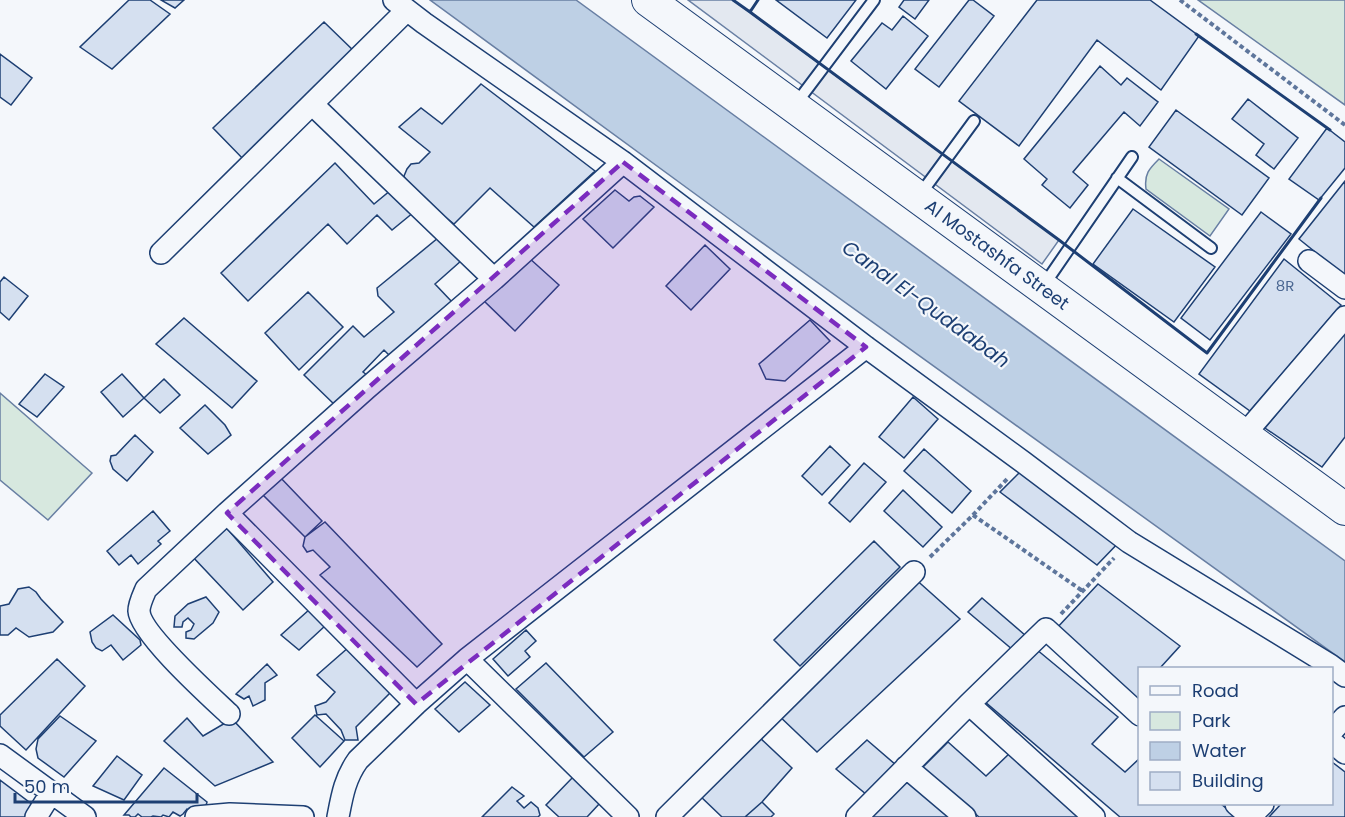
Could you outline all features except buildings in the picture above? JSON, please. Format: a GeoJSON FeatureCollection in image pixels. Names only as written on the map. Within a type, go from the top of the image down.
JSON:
{"type":"FeatureCollection","features":[{"type":"Feature","properties":{"kind":"main road","name":"Al Mostashfa Street"},"geometry":{"type":"LineString","coordinates":[[648,0],[1345,509]]}},
{"type":"Feature","properties":{"kind":"street"},"geometry":{"type":"LineString","coordinates":[[161,253],[312,104],[400,5],[623,162],[866,347],[1129,542],[1332,667]]}},
{"type":"Feature","properties":{"kind":"street"},"geometry":{"type":"LineString","coordinates":[[312,104],[494,279]]}},
{"type":"Feature","properties":{"kind":"street"},"geometry":{"type":"LineString","coordinates":[[229,714],[167,654],[141,618],[139,611],[146,589],[227,513],[494,279],[623,162]]}},
{"type":"Feature","properties":{"kind":"street"},"geometry":{"type":"LineString","coordinates":[[1309,261],[1345,288]]}},
{"type":"Feature","properties":{"kind":"street"},"geometry":{"type":"LineString","coordinates":[[1244,435],[1345,317]]}},
{"type":"Feature","properties":{"kind":"street"},"geometry":{"type":"LineString","coordinates":[[338,817],[342,794],[350,770],[416,704],[467,659],[866,347]]}},
{"type":"Feature","properties":{"kind":"street"},"geometry":{"type":"LineString","coordinates":[[227,513],[416,704]]}},
{"type":"Feature","properties":{"kind":"street"},"geometry":{"type":"LineString","coordinates":[[668,817],[914,572]]}},
{"type":"Feature","properties":{"kind":"street"},"geometry":{"type":"LineString","coordinates":[[857,817],[1046,629],[1138,713]]}},
{"type":"Feature","properties":{"kind":"street"},"geometry":{"type":"LineString","coordinates":[[467,659],[628,817]]}},
{"type":"Feature","properties":{"kind":"street"},"geometry":{"type":"LineString","coordinates":[[969,704],[1094,817]]}},
{"type":"Feature","properties":{"kind":"street"},"geometry":{"type":"LineString","coordinates":[[1333,730],[1345,717]]}},
{"type":"Feature","properties":{"kind":"street"},"geometry":{"type":"LineString","coordinates":[[1333,743],[1345,753]]}},
{"type":"Feature","properties":{"kind":"street"},"geometry":{"type":"LineString","coordinates":[[0,754],[85,817]]}},
{"type":"Feature","properties":{"kind":"street"},"geometry":{"type":"LineString","coordinates":[[906,767],[965,817]]}},
{"type":"Feature","properties":{"kind":"street"},"geometry":{"type":"LineString","coordinates":[[36,817],[51,793]]}},
{"type":"Feature","properties":{"kind":"street"},"geometry":{"type":"LineString","coordinates":[[1237,805],[1250,817],[1262,805]]}},
{"type":"Feature","properties":{"kind":"street"},"geometry":{"type":"LineString","coordinates":[[196,817],[230,814],[303,817]]}},
{"type":"Feature","properties":{"kind":"lane"},"geometry":{"type":"LineString","coordinates":[[794,107],[874,0]]}},
{"type":"Feature","properties":{"kind":"lane"},"geometry":{"type":"LineString","coordinates":[[918,197],[974,122]]}},
{"type":"Feature","properties":{"kind":"lane"},"geometry":{"type":"LineString","coordinates":[[1042,288],[1132,157]]}},
{"type":"Feature","properties":{"kind":"lane"},"geometry":{"type":"LineString","coordinates":[[1117,178],[1211,248]]}},
{"type":"Feature","properties":{"kind":"path"},"geometry":{"type":"LineString","coordinates":[[1180,0],[1345,125]]}},
{"type":"Feature","properties":{"kind":"path"},"geometry":{"type":"LineString","coordinates":[[914,572],[1023,462]]}},
{"type":"Feature","properties":{"kind":"path"},"geometry":{"type":"LineString","coordinates":[[973,515],[1083,592]]}},
{"type":"Feature","properties":{"kind":"path"},"geometry":{"type":"LineString","coordinates":[[1046,629],[1129,542]]}},
{"type":"Feature","properties":{"kind":"highlighted area"},"geometry":{"type":"Polygon","coordinates":[[[623,162],[866,347],[416,704],[227,513],[623,162]]]}},
{"type":"Feature","properties":{"kind":"green space"},"geometry":{"type":"Polygon","coordinates":[[[1198,0],[1345,0],[1345,105],[1198,0]]]}},
{"type":"Feature","properties":{"kind":"green space"},"geometry":{"type":"Polygon","coordinates":[[[1159,159],[1229,209],[1210,236],[1146,189],[1148,172],[1159,159]]]}},
{"type":"Feature","properties":{"kind":"green space"},"geometry":{"type":"Polygon","coordinates":[[[0,393],[92,473],[48,520],[0,480],[0,393]]]}},
{"type":"Feature","properties":{"kind":"shaded area"},"geometry":{"type":"Polygon","coordinates":[[[688,0],[733,0],[1059,240],[1042,264],[688,0]]]}},
{"type":"Feature","properties":{"kind":"water","name":"Canal El-Quddabah"},"geometry":{"type":"Polygon","coordinates":[[[430,0],[576,0],[1345,561],[1345,662],[739,226],[430,0]]]}},
{"type":"Feature","properties":{"kind":"wall"},"geometry":{"type":"LineString","coordinates":[[733,0],[750,12],[751,10]]}},
{"type":"Feature","properties":{"kind":"wall"},"geometry":{"type":"LineString","coordinates":[[758,0],[750,12],[1059,240],[1207,353],[1321,198]]}},
{"type":"Feature","properties":{"kind":"wall"},"geometry":{"type":"LineString","coordinates":[[1196,34],[1330,130]]}}]}
